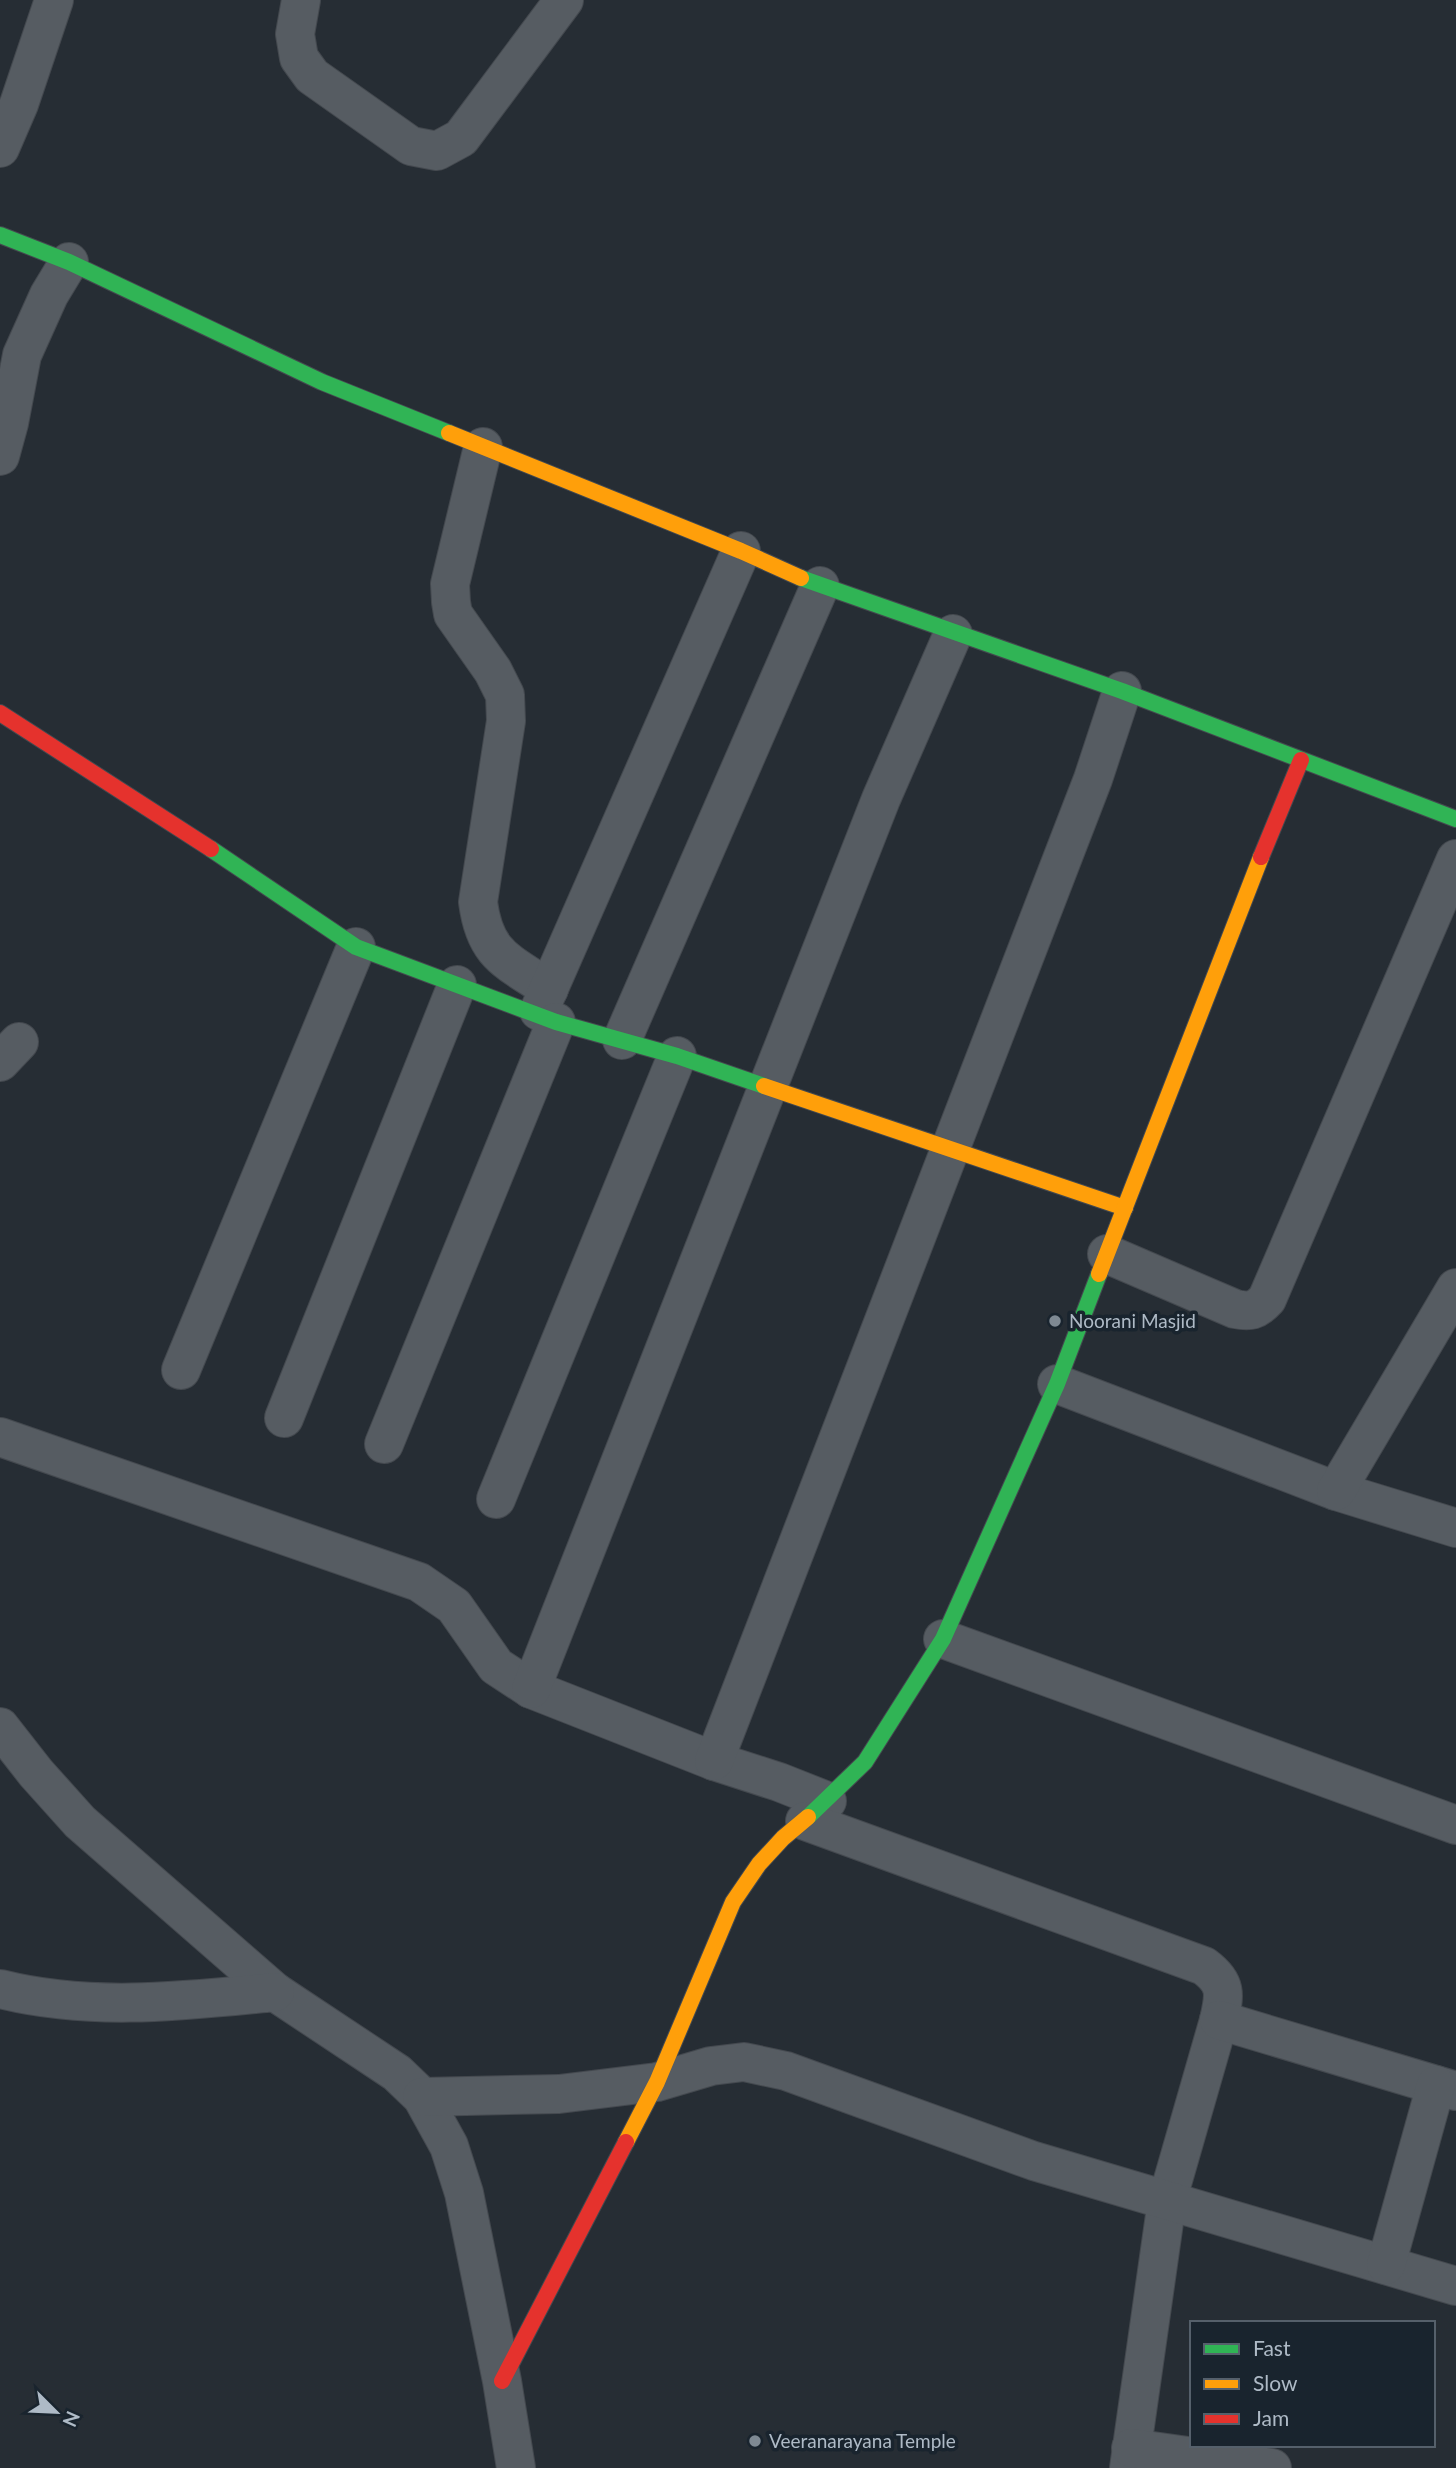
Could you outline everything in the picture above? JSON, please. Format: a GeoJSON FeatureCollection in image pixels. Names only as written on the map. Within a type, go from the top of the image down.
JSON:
{"type":"FeatureCollection","features":[{"type":"Feature","properties":{"kind":"street"},"geometry":{"type":"LineString","coordinates":[[0,148],[19,104],[54,0]]}},
{"type":"Feature","properties":{"kind":"street"},"geometry":{"type":"LineString","coordinates":[[301,0],[295,34],[299,58],[312,76],[411,146],[437,151],[461,138],[564,0]]}},
{"type":"Feature","properties":{"kind":"street"},"geometry":{"type":"LineString","coordinates":[[0,235],[69,261],[322,382],[741,551],[820,586],[1122,691],[1456,819]]}},
{"type":"Feature","properties":{"kind":"street"},"geometry":{"type":"LineString","coordinates":[[0,456],[22,355],[49,295],[69,261]]}},
{"type":"Feature","properties":{"kind":"street"},"geometry":{"type":"LineString","coordinates":[[483,447],[450,584],[453,614],[493,671],[505,695],[506,721],[478,902],[488,943],[548,1008]]}},
{"type":"Feature","properties":{"kind":"street"},"geometry":{"type":"LineString","coordinates":[[384,1444],[548,1008],[741,551]]}},
{"type":"Feature","properties":{"kind":"street"},"geometry":{"type":"LineString","coordinates":[[622,1040],[820,586]]}},
{"type":"Feature","properties":{"kind":"street"},"geometry":{"type":"LineString","coordinates":[[531,1689],[881,799],[953,634]]}},
{"type":"Feature","properties":{"kind":"street"},"geometry":{"type":"LineString","coordinates":[[714,1761],[1093,779],[1122,691]]}},
{"type":"Feature","properties":{"kind":"street"},"geometry":{"type":"LineString","coordinates":[[0,713],[170,821],[356,947],[457,985],[548,1008],[622,1040],[768,1086],[1125,1208]]}},
{"type":"Feature","properties":{"kind":"street"},"geometry":{"type":"LineString","coordinates":[[502,2381],[657,2082],[733,1902],[759,1864],[783,1838],[816,1811],[865,1762],[943,1639],[1056,1384],[1301,760]]}},
{"type":"Feature","properties":{"kind":"street"},"geometry":{"type":"LineString","coordinates":[[1107,1254],[1235,1309],[1248,1312],[1258,1309],[1267,1299],[1456,859]]}},
{"type":"Feature","properties":{"kind":"street"},"geometry":{"type":"LineString","coordinates":[[181,1370],[356,947]]}},
{"type":"Feature","properties":{"kind":"street"},"geometry":{"type":"LineString","coordinates":[[284,1418],[457,985]]}},
{"type":"Feature","properties":{"kind":"street"},"geometry":{"type":"LineString","coordinates":[[496,1499],[677,1056]]}},
{"type":"Feature","properties":{"kind":"street"},"geometry":{"type":"LineString","coordinates":[[1336,1491],[1456,1288]]}},
{"type":"Feature","properties":{"kind":"street"},"geometry":{"type":"LineString","coordinates":[[1056,1384],[1336,1491],[1456,1528]]}},
{"type":"Feature","properties":{"kind":"street"},"geometry":{"type":"LineString","coordinates":[[0,1437],[419,1582],[454,1606],[496,1666],[531,1689],[714,1761],[779,1782],[816,1811],[1204,1966],[1217,1975],[1222,1983],[1224,1996],[1167,2201],[1130,2458],[1272,2468]]}},
{"type":"Feature","properties":{"kind":"street"},"geometry":{"type":"LineString","coordinates":[[943,1639],[1456,1825]]}},
{"type":"Feature","properties":{"kind":"street"},"geometry":{"type":"LineString","coordinates":[[6,1742],[80,1822],[275,1992],[397,2073],[422,2097],[449,2146],[464,2193],[502,2381],[516,2468]]}},
{"type":"Feature","properties":{"kind":"street"},"geometry":{"type":"LineString","coordinates":[[0,1989],[33,1997],[108,2003],[173,2002],[275,1992]]}},
{"type":"Feature","properties":{"kind":"street"},"geometry":{"type":"LineString","coordinates":[[1219,2020],[1446,2088],[1386,2265]]}},
{"type":"Feature","properties":{"kind":"street"},"geometry":{"type":"LineString","coordinates":[[422,2097],[559,2094],[657,2082],[711,2066],[744,2062],[786,2071],[1034,2161],[1456,2286]]}},
{"type":"Feature","properties":{"kind":"traffic: fast"},"geometry":{"type":"LineString","coordinates":[[0,235],[69,262],[322,382],[449,433]]}},
{"type":"Feature","properties":{"kind":"traffic: fast"},"geometry":{"type":"LineString","coordinates":[[801,578],[1122,691],[1456,819]]}},
{"type":"Feature","properties":{"kind":"traffic: fast"},"geometry":{"type":"LineString","coordinates":[[211,849],[356,947],[556,1022],[677,1056],[764,1086]]}},
{"type":"Feature","properties":{"kind":"traffic: fast"},"geometry":{"type":"LineString","coordinates":[[808,1817],[865,1762],[943,1639],[1057,1384],[1099,1274]]}},
{"type":"Feature","properties":{"kind":"traffic: slow"},"geometry":{"type":"LineString","coordinates":[[449,433],[741,551],[801,578]]}},
{"type":"Feature","properties":{"kind":"traffic: slow"},"geometry":{"type":"LineString","coordinates":[[1099,1274],[1261,857]]}},
{"type":"Feature","properties":{"kind":"traffic: slow"},"geometry":{"type":"LineString","coordinates":[[764,1086],[1125,1208]]}},
{"type":"Feature","properties":{"kind":"traffic: slow"},"geometry":{"type":"LineString","coordinates":[[626,2142],[657,2082],[733,1902],[759,1864],[783,1838],[808,1817]]}},
{"type":"Feature","properties":{"kind":"traffic: jam"},"geometry":{"type":"LineString","coordinates":[[0,713],[211,849]]}},
{"type":"Feature","properties":{"kind":"traffic: jam"},"geometry":{"type":"LineString","coordinates":[[1261,857],[1301,760]]}},
{"type":"Feature","properties":{"kind":"traffic: jam"},"geometry":{"type":"LineString","coordinates":[[502,2381],[626,2142]]}},
{"type":"Feature","properties":{"kind":"place","name":"Noorani Masjid"},"geometry":{"type":"Point","coordinates":[1055,1321]}},
{"type":"Feature","properties":{"kind":"place","name":"Veeranarayana Temple"},"geometry":{"type":"Point","coordinates":[755,2441]}}]}
